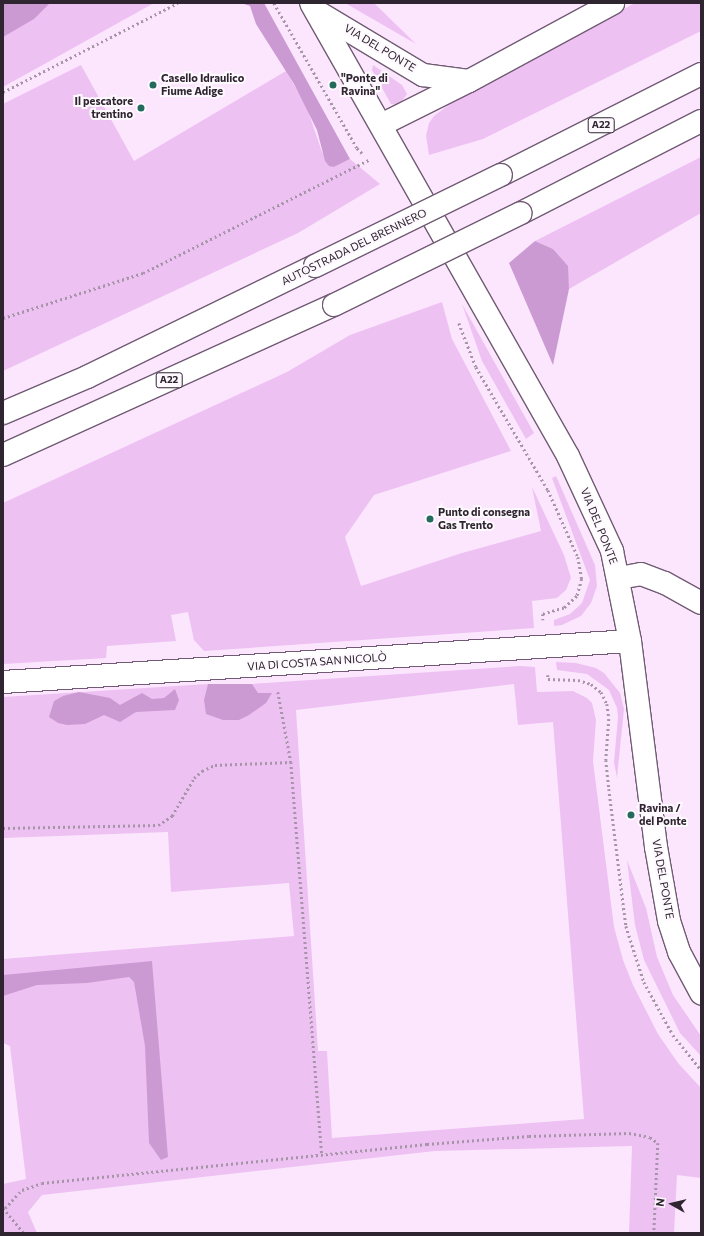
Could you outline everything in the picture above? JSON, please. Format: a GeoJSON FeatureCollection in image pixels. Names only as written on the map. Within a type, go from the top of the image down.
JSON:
{"type":"FeatureCollection","features":[{"type":"Feature","properties":{"kind":"main road"},"geometry":{"type":"LineString","coordinates":[[381,125],[469,81],[613,3]]}},
{"type":"Feature","properties":{"kind":"main road","name":"VIA DEL PONTE"},"geometry":{"type":"LineString","coordinates":[[314,7],[424,75],[469,81]]}},
{"type":"Feature","properties":{"kind":"main road","name":"VIA DEL PONTE"},"geometry":{"type":"LineString","coordinates":[[314,7],[568,456],[612,551],[619,578],[630,641],[656,847],[669,920],[679,952],[701,993]]}},
{"type":"Feature","properties":{"kind":"main road","name":"AUTOSTRADA DEL BRENNERO"},"geometry":{"type":"LineString","coordinates":[[3,413],[86,377],[315,266],[501,175],[701,74]]}},
{"type":"Feature","properties":{"kind":"main road","name":"A22"},"geometry":{"type":"LineString","coordinates":[[3,455],[334,305],[521,213],[701,121]]}},
{"type":"Feature","properties":{"kind":"main road"},"geometry":{"type":"LineString","coordinates":[[619,578],[641,574],[665,583],[701,603]]}},
{"type":"Feature","properties":{"kind":"main road","name":"VIA DI COSTA SAN NICOLÒ"},"geometry":{"type":"LineString","coordinates":[[3,682],[630,641]]}},
{"type":"Feature","properties":{"kind":"path"},"geometry":{"type":"LineString","coordinates":[[3,92],[178,3]]}},
{"type":"Feature","properties":{"kind":"path"},"geometry":{"type":"LineString","coordinates":[[3,318],[143,273],[369,160],[381,125]]}},
{"type":"Feature","properties":{"kind":"path"},"geometry":{"type":"LineString","coordinates":[[543,623],[542,614],[564,608],[577,596],[582,579],[578,557],[548,490]]}},
{"type":"Feature","properties":{"kind":"path"},"geometry":{"type":"LineString","coordinates":[[276,665],[278,692],[291,762],[322,1156]]}},
{"type":"Feature","properties":{"kind":"path"},"geometry":{"type":"LineString","coordinates":[[548,679],[578,680],[591,684],[601,692],[606,704],[609,719],[606,760],[626,926],[648,988],[674,1035],[701,1070]]}},
{"type":"Feature","properties":{"kind":"path"},"geometry":{"type":"LineString","coordinates":[[3,828],[158,825],[172,816],[194,778],[202,771],[215,766],[291,762]]}},
{"type":"Feature","properties":{"kind":"path"},"geometry":{"type":"LineString","coordinates":[[24,1233],[4,1208],[22,1190],[42,1183],[529,1136],[629,1133],[650,1137],[658,1143],[654,1233]]}},
{"type":"Feature","properties":{"kind":"shaded area"},"geometry":{"type":"Polygon","coordinates":[[[3,3],[154,3],[3,87],[3,3]]]}},
{"type":"Feature","properties":{"kind":"shaded area"},"geometry":{"type":"Polygon","coordinates":[[[3,3],[50,3],[34,19],[3,37],[3,3]]]}},
{"type":"Feature","properties":{"kind":"shaded area"},"geometry":{"type":"Polygon","coordinates":[[[241,3],[264,3],[350,159],[334,167],[329,166],[325,161],[317,130],[294,84],[256,24],[250,6],[241,3]]]}},
{"type":"Feature","properties":{"kind":"shaded area"},"geometry":{"type":"Polygon","coordinates":[[[345,3],[374,3],[416,44],[345,3]]]}},
{"type":"Feature","properties":{"kind":"shaded area"},"geometry":{"type":"Polygon","coordinates":[[[635,3],[701,3],[701,31],[483,139],[429,155],[426,136],[429,123],[434,116],[450,104],[635,3]]]}},
{"type":"Feature","properties":{"kind":"shaded area"},"geometry":{"type":"Polygon","coordinates":[[[81,65],[134,161],[286,71],[307,108],[322,152],[334,167],[350,159],[380,184],[298,233],[3,371],[3,104],[81,65]]]}},
{"type":"Feature","properties":{"kind":"shaded area"},"geometry":{"type":"Polygon","coordinates":[[[373,65],[402,85],[407,94],[399,105],[391,104],[372,70],[373,65]]]}},
{"type":"Feature","properties":{"kind":"shaded area"},"geometry":{"type":"Polygon","coordinates":[[[701,157],[701,213],[569,289],[567,266],[553,249],[535,241],[701,157]]]}},
{"type":"Feature","properties":{"kind":"shaded area"},"geometry":{"type":"Polygon","coordinates":[[[535,241],[553,249],[568,266],[569,289],[553,365],[509,263],[535,241]]]}},
{"type":"Feature","properties":{"kind":"shaded area"},"geometry":{"type":"Polygon","coordinates":[[[442,302],[452,339],[511,451],[374,495],[345,537],[361,586],[462,553],[541,531],[532,487],[564,555],[571,578],[566,590],[557,598],[532,601],[534,628],[204,651],[194,640],[188,612],[171,615],[176,641],[107,646],[106,658],[3,664],[3,503],[287,372],[350,335],[442,302]]]}},
{"type":"Feature","properties":{"kind":"shaded area"},"geometry":{"type":"Polygon","coordinates":[[[462,304],[534,433],[526,439],[482,361],[462,304]]]}},
{"type":"Feature","properties":{"kind":"shaded area"},"geometry":{"type":"Polygon","coordinates":[[[556,476],[595,565],[597,586],[591,603],[581,616],[562,625],[554,626],[554,620],[570,614],[582,603],[590,580],[552,478],[556,476]]]}},
{"type":"Feature","properties":{"kind":"shaded area"},"geometry":{"type":"Polygon","coordinates":[[[556,662],[576,663],[596,668],[604,673],[620,693],[624,709],[617,778],[614,762],[618,717],[617,708],[609,690],[587,674],[557,670],[556,662]]]}},
{"type":"Feature","properties":{"kind":"shaded area"},"geometry":{"type":"Polygon","coordinates":[[[520,666],[535,667],[537,692],[573,691],[587,698],[592,703],[596,720],[593,761],[614,927],[623,960],[633,985],[658,1034],[678,1063],[701,1088],[701,1178],[677,1175],[674,1233],[629,1233],[632,1146],[435,1151],[42,1195],[28,1212],[37,1233],[3,1233],[3,1184],[26,1179],[10,1046],[3,1043],[3,959],[294,936],[289,883],[171,892],[168,832],[3,838],[3,697],[208,684],[252,684],[520,666]],[[514,684],[296,710],[318,1051],[327,1051],[332,1138],[584,1119],[553,722],[518,725],[514,684]]]}},
{"type":"Feature","properties":{"kind":"shaded area"},"geometry":{"type":"Polygon","coordinates":[[[208,684],[252,684],[258,693],[272,693],[266,703],[249,715],[239,720],[223,720],[206,714],[204,700],[208,684]]]}},
{"type":"Feature","properties":{"kind":"shaded area"},"geometry":{"type":"Polygon","coordinates":[[[175,689],[179,700],[175,710],[136,712],[120,722],[104,715],[85,724],[67,725],[58,723],[49,717],[54,701],[63,696],[79,692],[110,698],[120,705],[142,693],[152,699],[164,698],[175,689]]]}},
{"type":"Feature","properties":{"kind":"shaded area"},"geometry":{"type":"Polygon","coordinates":[[[627,860],[646,908],[657,957],[673,995],[701,1036],[701,1056],[680,1033],[644,960],[635,925],[627,860]]]}},
{"type":"Feature","properties":{"kind":"shaded area"},"geometry":{"type":"Polygon","coordinates":[[[152,961],[168,1157],[161,1160],[149,1143],[145,1046],[134,982],[129,977],[87,983],[37,985],[3,996],[3,975],[152,961]]]}},
{"type":"Feature","properties":{"kind":"place","name":"Casello Idraulico Fiume Adige"},"geometry":{"type":"Point","coordinates":[153,85]}},
{"type":"Feature","properties":{"kind":"place","name":"\"Ponte di Ravina\""},"geometry":{"type":"Point","coordinates":[333,85]}},
{"type":"Feature","properties":{"kind":"place","name":"Il pescatore trentino"},"geometry":{"type":"Point","coordinates":[141,108]}},
{"type":"Feature","properties":{"kind":"place","name":"Punto di consegna Gas Trento"},"geometry":{"type":"Point","coordinates":[430,519]}},
{"type":"Feature","properties":{"kind":"place","name":"Ravina / del Ponte"},"geometry":{"type":"Point","coordinates":[631,815]}}]}
